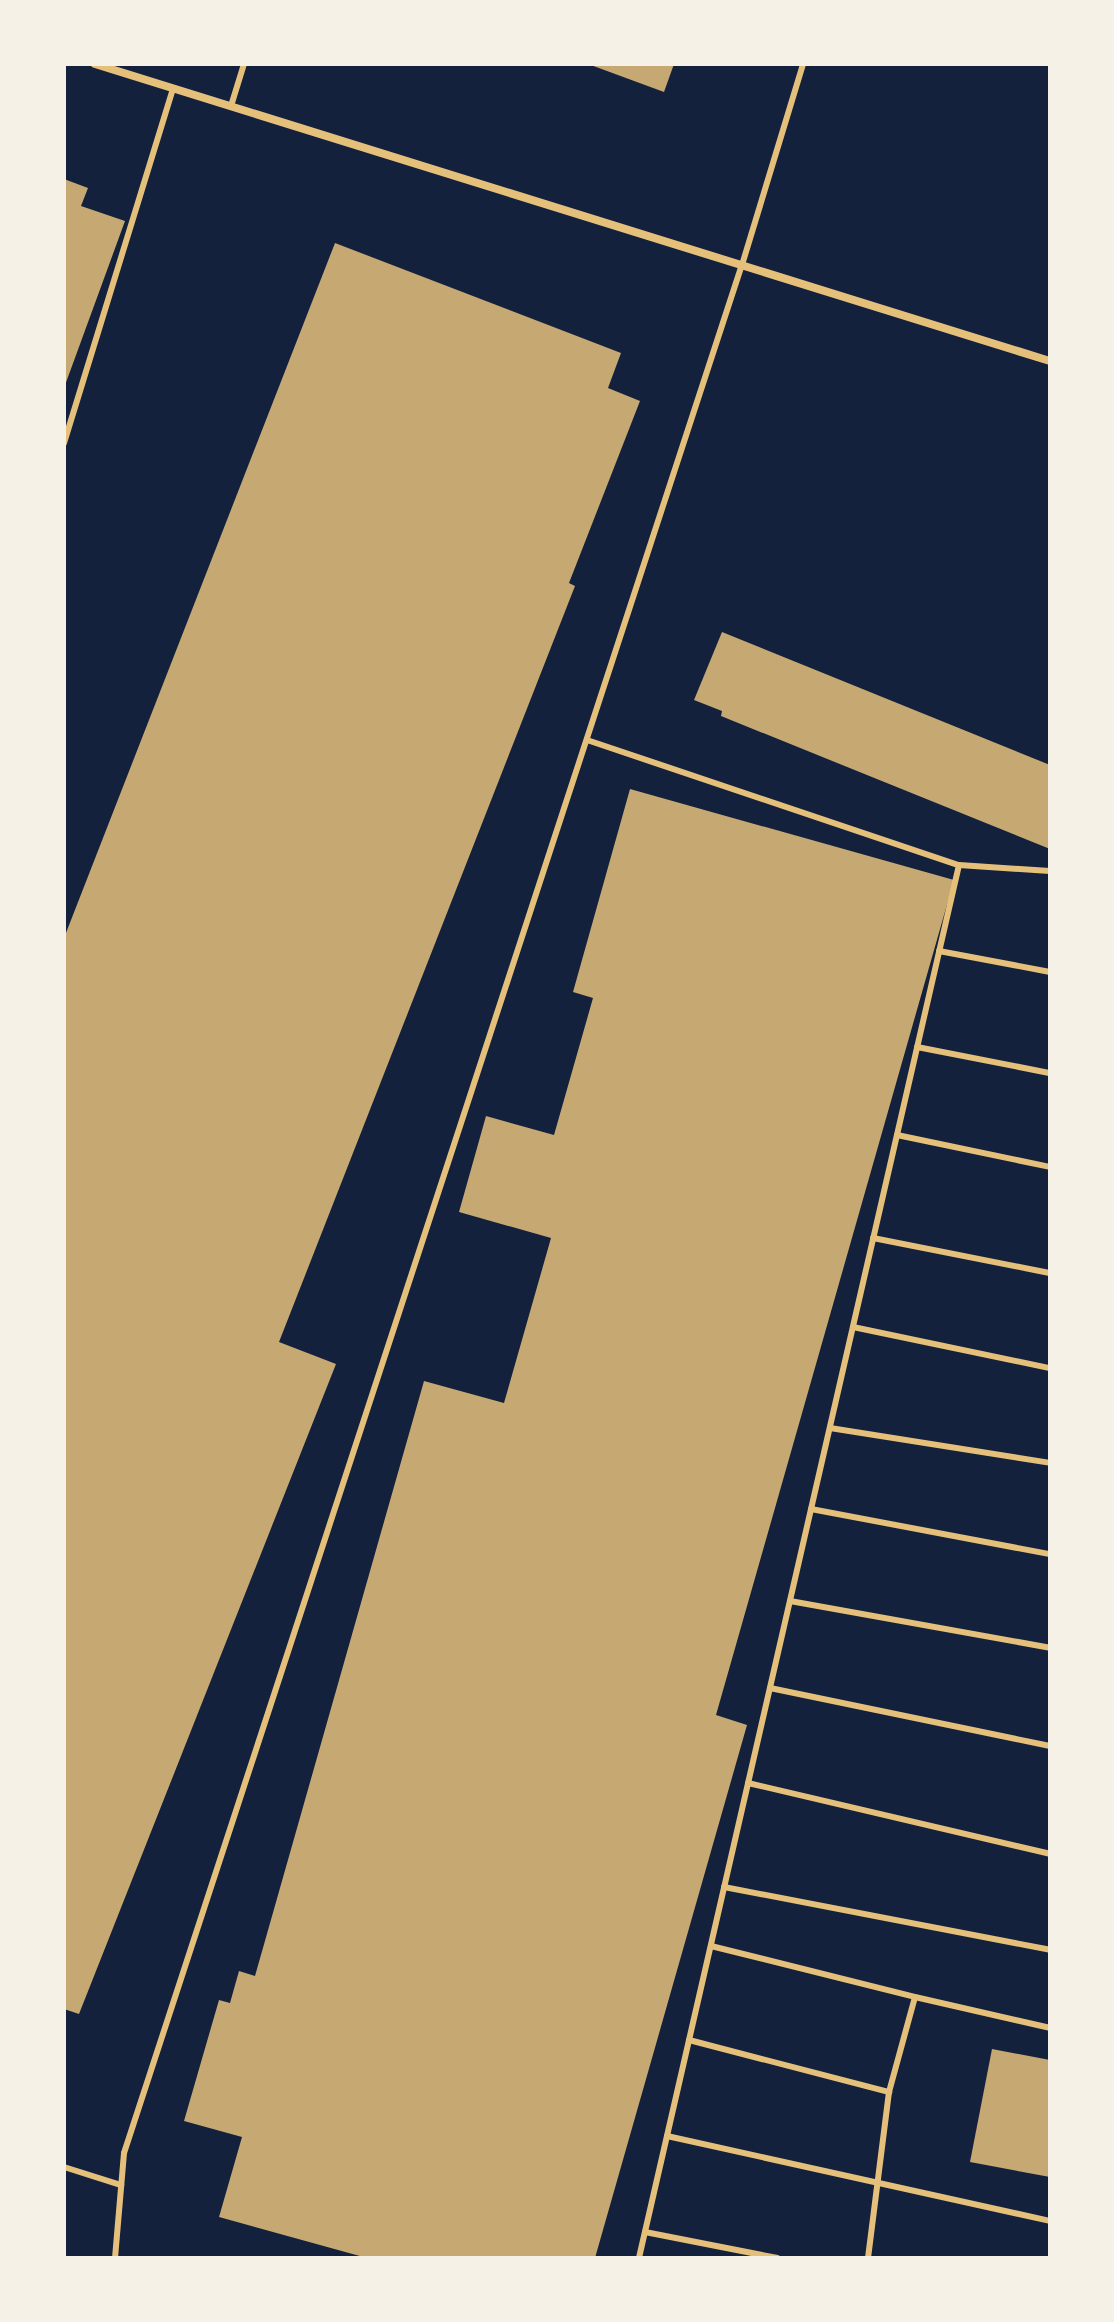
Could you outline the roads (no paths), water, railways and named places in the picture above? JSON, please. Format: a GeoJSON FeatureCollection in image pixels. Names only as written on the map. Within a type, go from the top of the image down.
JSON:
{"type":"FeatureCollection","features":[{"type":"Feature","properties":{"kind":"street"},"geometry":{"type":"LineString","coordinates":[[95,64],[1050,361]]}},
{"type":"Feature","properties":{"kind":"lane"},"geometry":{"type":"LineString","coordinates":[[231,106],[244,64]]}},
{"type":"Feature","properties":{"kind":"lane"},"geometry":{"type":"LineString","coordinates":[[115,2258],[121,2185],[129,2138],[742,265],[803,64]]}},
{"type":"Feature","properties":{"kind":"lane"},"geometry":{"type":"LineString","coordinates":[[64,443],[173,88]]}},
{"type":"Feature","properties":{"kind":"lane"},"geometry":{"type":"LineString","coordinates":[[587,740],[959,865],[1050,871]]}},
{"type":"Feature","properties":{"kind":"lane"},"geometry":{"type":"LineString","coordinates":[[639,2258],[959,865]]}},
{"type":"Feature","properties":{"kind":"lane"},"geometry":{"type":"LineString","coordinates":[[939,951],[1050,972]]}},
{"type":"Feature","properties":{"kind":"lane"},"geometry":{"type":"LineString","coordinates":[[917,1047],[1050,1073]]}},
{"type":"Feature","properties":{"kind":"lane"},"geometry":{"type":"LineString","coordinates":[[897,1135],[1050,1167]]}},
{"type":"Feature","properties":{"kind":"lane"},"geometry":{"type":"LineString","coordinates":[[873,1238],[1050,1273]]}},
{"type":"Feature","properties":{"kind":"lane"},"geometry":{"type":"LineString","coordinates":[[853,1327],[1050,1368]]}},
{"type":"Feature","properties":{"kind":"lane"},"geometry":{"type":"LineString","coordinates":[[830,1428],[1050,1463]]}},
{"type":"Feature","properties":{"kind":"lane"},"geometry":{"type":"LineString","coordinates":[[811,1509],[1050,1554]]}},
{"type":"Feature","properties":{"kind":"lane"},"geometry":{"type":"LineString","coordinates":[[790,1601],[1050,1648]]}},
{"type":"Feature","properties":{"kind":"lane"},"geometry":{"type":"LineString","coordinates":[[770,1688],[1050,1746]]}},
{"type":"Feature","properties":{"kind":"lane"},"geometry":{"type":"LineString","coordinates":[[748,1783],[1050,1854]]}},
{"type":"Feature","properties":{"kind":"lane"},"geometry":{"type":"LineString","coordinates":[[724,1887],[1050,1950]]}},
{"type":"Feature","properties":{"kind":"lane"},"geometry":{"type":"LineString","coordinates":[[711,1946],[1050,2028]]}},
{"type":"Feature","properties":{"kind":"lane"},"geometry":{"type":"LineString","coordinates":[[868,2258],[880,2183],[889,2092],[915,1997]]}},
{"type":"Feature","properties":{"kind":"lane"},"geometry":{"type":"LineString","coordinates":[[689,2040],[889,2092]]}},
{"type":"Feature","properties":{"kind":"lane"},"geometry":{"type":"LineString","coordinates":[[667,2136],[1050,2221]]}},
{"type":"Feature","properties":{"kind":"lane"},"geometry":{"type":"LineString","coordinates":[[64,2167],[121,2185]]}},
{"type":"Feature","properties":{"kind":"lane"},"geometry":{"type":"LineString","coordinates":[[645,2232],[737,2254],[777,2258]]}}]}
